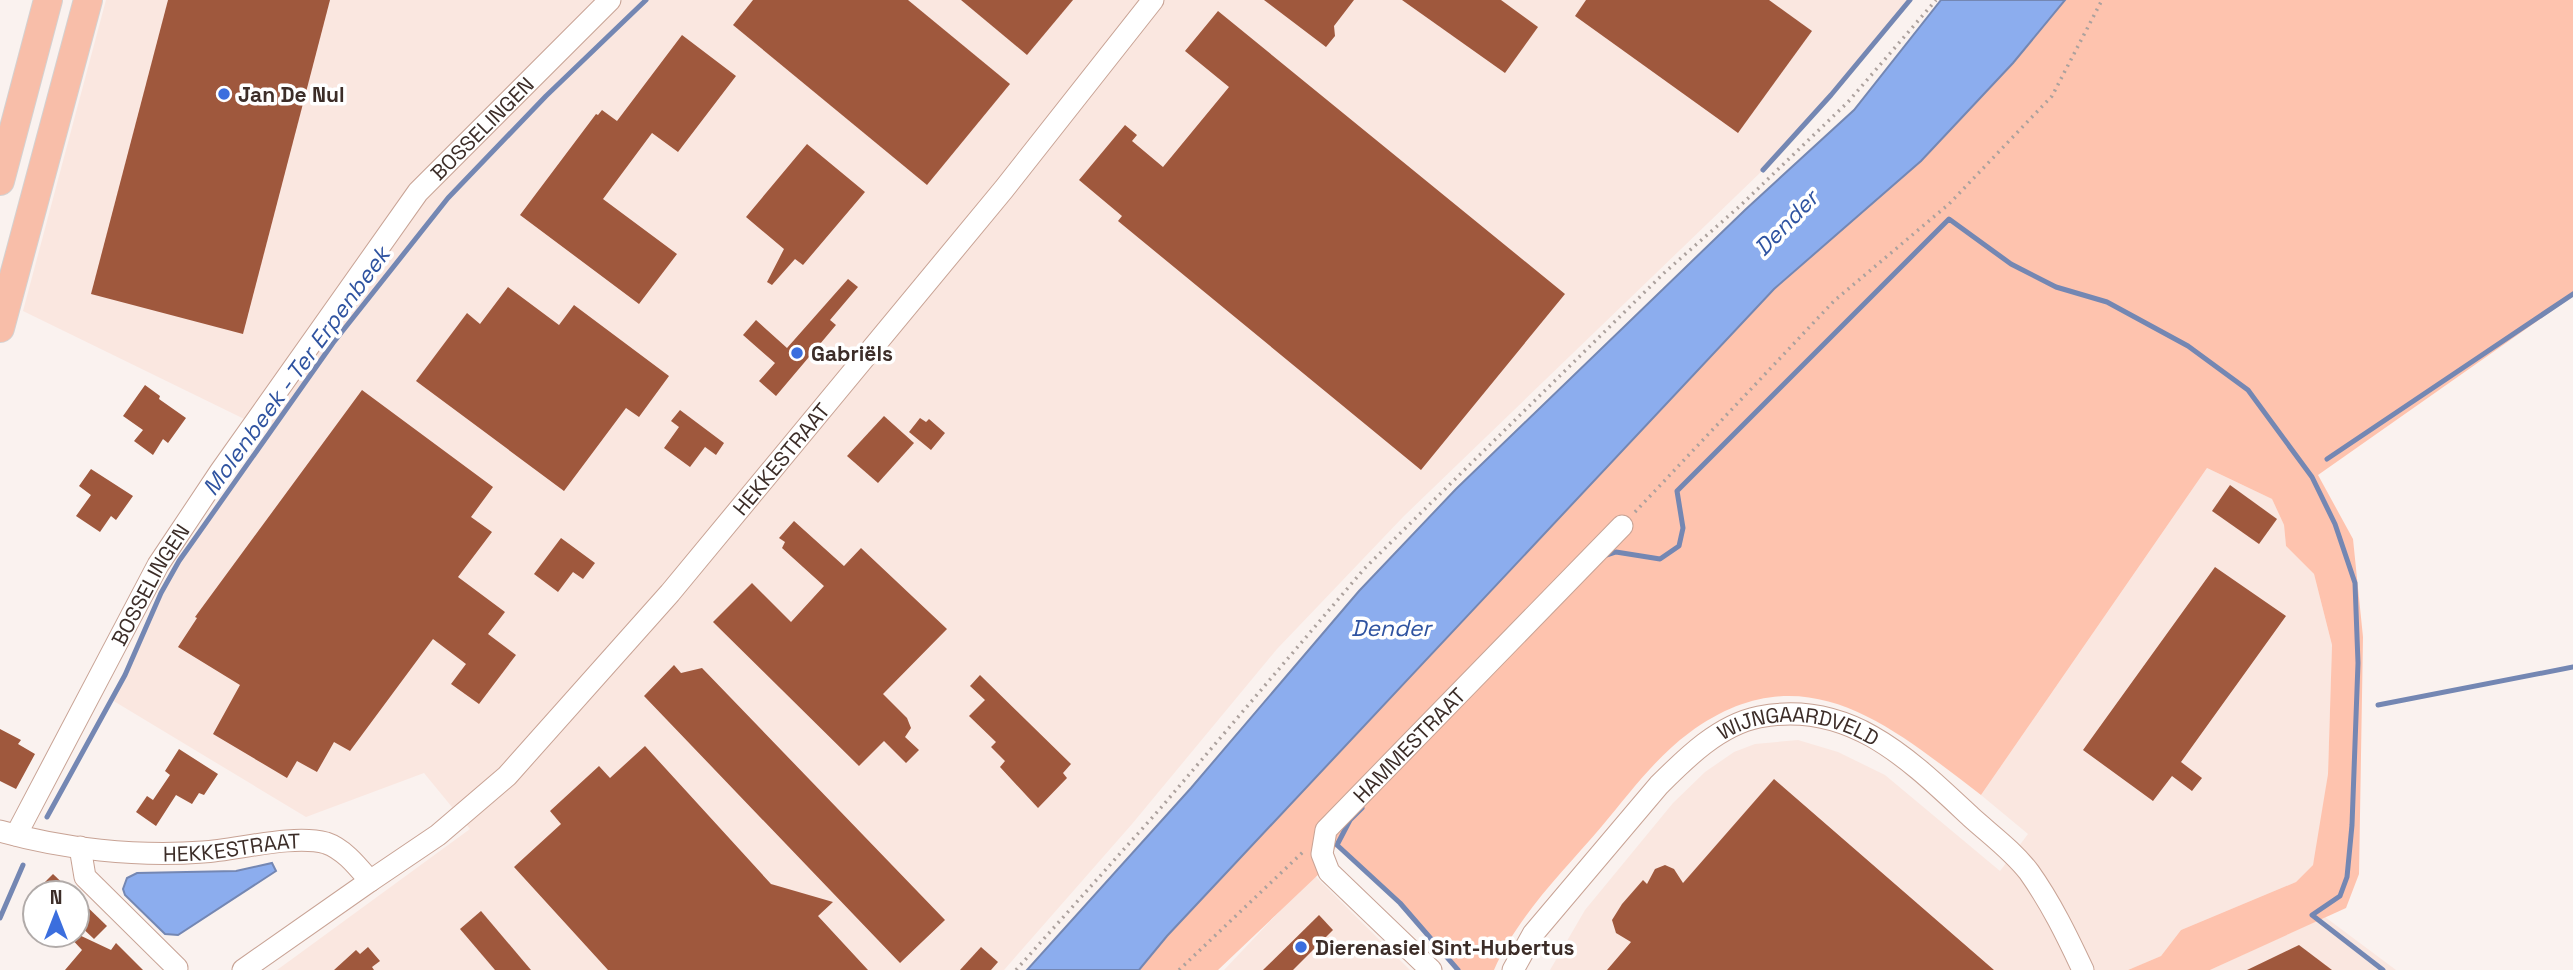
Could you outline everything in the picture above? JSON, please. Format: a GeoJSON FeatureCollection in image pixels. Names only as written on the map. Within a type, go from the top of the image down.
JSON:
{"type":"FeatureCollection","features":[{"type":"Feature","properties":{"kind":"main road"},"geometry":{"type":"LineString","coordinates":[[0,181],[48,0]]}},
{"type":"Feature","properties":{"kind":"main road"},"geometry":{"type":"LineString","coordinates":[[0,328],[88,0]]}},
{"type":"Feature","properties":{"kind":"street","name":"BOSSELINGEN"},"geometry":{"type":"LineString","coordinates":[[8,833],[158,565],[220,472],[402,214],[418,192],[610,0]]}},
{"type":"Feature","properties":{"kind":"street","name":"HEKKESTRAAT"},"geometry":{"type":"LineString","coordinates":[[243,970],[438,835],[507,776],[679,582],[1004,189],[1153,0]]}},
{"type":"Feature","properties":{"kind":"street","name":"HAMMESTRAAT"},"geometry":{"type":"LineString","coordinates":[[1326,830],[1622,526]]}},
{"type":"Feature","properties":{"kind":"street","name":"WIJNGAARDVELD"},"geometry":{"type":"LineString","coordinates":[[1513,970],[1532,934],[1680,764],[1699,747],[1757,717],[1789,714],[1820,715],[1845,723],[1879,740],[1920,769],[2004,845],[2027,870],[2049,902],[2083,970]]}},
{"type":"Feature","properties":{"kind":"street"},"geometry":{"type":"LineString","coordinates":[[1326,830],[1322,854],[1329,872],[1431,970]]}},
{"type":"Feature","properties":{"kind":"street","name":"HEKKESTRAAT"},"geometry":{"type":"LineString","coordinates":[[8,833],[80,847],[134,852],[201,853],[287,842],[327,844],[345,854],[370,881]]}},
{"type":"Feature","properties":{"kind":"street"},"geometry":{"type":"LineString","coordinates":[[80,847],[85,877],[177,968]]}},
{"type":"Feature","properties":{"kind":"path"},"geometry":{"type":"LineString","coordinates":[[1016,970],[1159,810],[1364,569],[1664,273],[1741,205],[1848,102],[1936,0]]}},
{"type":"Feature","properties":{"kind":"path"},"geometry":{"type":"LineString","coordinates":[[1622,526],[1833,301],[1949,204],[2052,96],[2102,0]]}},
{"type":"Feature","properties":{"kind":"path"},"geometry":{"type":"LineString","coordinates":[[1179,970],[1326,830]]}},
{"type":"Feature","properties":{"kind":"shaded area"},"geometry":{"type":"Polygon","coordinates":[[[106,0],[1910,0],[1831,95],[1763,170],[1404,516],[1277,649],[1132,824],[1004,970],[277,970],[470,829],[424,773],[306,817],[112,700],[161,593],[179,561],[271,432],[23,311],[106,0]]]}},
{"type":"Feature","properties":{"kind":"shaded area"},"geometry":{"type":"Polygon","coordinates":[[[2065,0],[2573,0],[2573,296],[2318,475],[2353,539],[2363,637],[2359,874],[2346,908],[2210,970],[2128,970],[2161,956],[2181,930],[2296,882],[2313,865],[2328,774],[2332,645],[2314,574],[2286,546],[2284,525],[2272,499],[2207,468],[1981,795],[1913,744],[1878,722],[1843,706],[1807,697],[1770,697],[1731,709],[1689,733],[1665,754],[1528,912],[1494,970],[1458,970],[1400,903],[1337,845],[1320,873],[1218,970],[1139,970],[1166,936],[1774,289],[1921,161],[2013,63],[2065,0]]]}},
{"type":"Feature","properties":{"kind":"shaded area"},"geometry":{"type":"Polygon","coordinates":[[[2207,468],[2272,499],[2284,525],[2286,546],[2314,574],[2332,645],[2328,774],[2319,838],[2313,865],[2296,882],[2181,930],[2161,956],[2128,970],[1550,970],[1585,910],[1673,803],[1705,772],[1734,752],[1755,744],[1798,740],[1838,752],[1885,775],[2000,871],[2028,834],[1981,795],[2207,468]]]}},
{"type":"Feature","properties":{"kind":"shaded area"},"geometry":{"type":"Polygon","coordinates":[[[1314,875],[1410,970],[1224,970],[1314,875]]]}},
{"type":"Feature","properties":{"kind":"shaded area"},"geometry":{"type":"Polygon","coordinates":[[[2325,917],[2396,970],[2210,970],[2325,917]]]}},
{"type":"Feature","properties":{"kind":"water","name":"Dender"},"geometry":{"type":"Polygon","coordinates":[[[1941,0],[2065,0],[2013,63],[1921,161],[1774,289],[1167,936],[1139,970],[1027,970],[1191,788],[1359,591],[1456,489],[1745,210],[1854,110],[1941,0]]]}},
{"type":"Feature","properties":{"kind":"water"},"geometry":{"type":"Polygon","coordinates":[[[272,863],[276,871],[178,935],[165,934],[125,895],[123,889],[127,878],[137,873],[236,871],[272,863]]]}},
{"type":"Feature","properties":{"kind":"building","name":"Jan De Nul"},"geometry":{"type":"Polygon","coordinates":[[[168,0],[330,0],[243,334],[91,294],[168,0]]]}},
{"type":"Feature","properties":{"kind":"building"},"geometry":{"type":"Polygon","coordinates":[[[753,0],[908,0],[1010,84],[927,185],[733,25],[753,0]]]}},
{"type":"Feature","properties":{"kind":"building"},"geometry":{"type":"Polygon","coordinates":[[[961,0],[1073,0],[1027,55],[961,0]]]}},
{"type":"Feature","properties":{"kind":"building"},"geometry":{"type":"Polygon","coordinates":[[[1264,0],[1354,0],[1334,26],[1335,36],[1326,47],[1264,0]]]}},
{"type":"Feature","properties":{"kind":"building"},"geometry":{"type":"Polygon","coordinates":[[[1402,0],[1501,0],[1538,27],[1505,73],[1402,0]]]}},
{"type":"Feature","properties":{"kind":"building"},"geometry":{"type":"Polygon","coordinates":[[[1586,0],[1769,0],[1812,31],[1738,133],[1575,16],[1586,0]]]}},
{"type":"Feature","properties":{"kind":"building"},"geometry":{"type":"Polygon","coordinates":[[[1218,11],[1565,294],[1421,470],[1118,221],[1122,216],[1079,180],[1125,125],[1137,135],[1132,141],[1163,167],[1229,87],[1185,51],[1218,11]]]}},
{"type":"Feature","properties":{"kind":"building"},"geometry":{"type":"Polygon","coordinates":[[[682,35],[736,76],[678,152],[652,133],[603,199],[677,254],[639,304],[520,215],[596,114],[602,110],[617,121],[682,35]]]}},
{"type":"Feature","properties":{"kind":"building"},"geometry":{"type":"Polygon","coordinates":[[[807,144],[865,192],[803,265],[795,259],[772,285],[767,282],[784,249],[746,217],[807,144]]]}},
{"type":"Feature","properties":{"kind":"building"},"geometry":{"type":"Polygon","coordinates":[[[848,279],[858,287],[830,320],[836,325],[776,396],[759,381],[775,363],[743,335],[756,320],[787,348],[848,279]]]}},
{"type":"Feature","properties":{"kind":"building"},"geometry":{"type":"Polygon","coordinates":[[[508,287],[559,325],[574,305],[669,376],[639,417],[626,408],[564,491],[416,381],[467,313],[480,324],[508,287]]]}},
{"type":"Feature","properties":{"kind":"building"},"geometry":{"type":"Polygon","coordinates":[[[145,385],[160,396],[159,399],[186,418],[168,443],[163,439],[153,455],[134,441],[143,430],[123,416],[145,385]]]}},
{"type":"Feature","properties":{"kind":"building"},"geometry":{"type":"Polygon","coordinates":[[[362,390],[493,487],[471,517],[492,532],[458,577],[505,612],[488,634],[516,655],[479,704],[451,684],[466,664],[433,639],[350,751],[334,742],[317,772],[297,761],[287,778],[213,734],[240,685],[178,647],[197,618],[195,617],[362,390]]]}},
{"type":"Feature","properties":{"kind":"building"},"geometry":{"type":"Polygon","coordinates":[[[680,410],[724,443],[716,455],[705,447],[690,467],[664,448],[679,427],[671,421],[680,410]]]}},
{"type":"Feature","properties":{"kind":"building"},"geometry":{"type":"Polygon","coordinates":[[[884,416],[914,443],[878,483],[847,456],[884,416]]]}},
{"type":"Feature","properties":{"kind":"building"},"geometry":{"type":"Polygon","coordinates":[[[920,418],[926,422],[929,419],[945,433],[931,450],[909,432],[920,418]]]}},
{"type":"Feature","properties":{"kind":"building"},"geometry":{"type":"Polygon","coordinates":[[[91,469],[133,496],[116,520],[111,516],[100,532],[76,516],[91,495],[79,486],[91,469]]]}},
{"type":"Feature","properties":{"kind":"building"},"geometry":{"type":"Polygon","coordinates":[[[2230,485],[2277,519],[2259,544],[2212,511],[2230,485]]]}},
{"type":"Feature","properties":{"kind":"building"},"geometry":{"type":"Polygon","coordinates":[[[794,521],[844,566],[861,548],[947,629],[883,694],[907,718],[911,728],[905,737],[919,750],[906,763],[884,741],[859,766],[713,622],[752,583],[791,622],[824,586],[782,548],[785,542],[779,538],[794,521]]]}},
{"type":"Feature","properties":{"kind":"building"},"geometry":{"type":"Polygon","coordinates":[[[561,538],[595,563],[583,579],[573,572],[558,592],[534,574],[561,538]]]}},
{"type":"Feature","properties":{"kind":"building"},"geometry":{"type":"Polygon","coordinates":[[[2215,567],[2286,616],[2181,762],[2202,778],[2192,791],[2172,776],[2153,801],[2083,750],[2215,567]]]}},
{"type":"Feature","properties":{"kind":"building"},"geometry":{"type":"Polygon","coordinates":[[[674,665],[681,673],[702,668],[945,920],[900,963],[644,696],[674,665]]]}},
{"type":"Feature","properties":{"kind":"building"},"geometry":{"type":"Polygon","coordinates":[[[980,675],[1071,764],[1063,773],[1067,778],[1038,808],[1000,767],[1005,761],[991,747],[996,742],[969,716],[985,700],[970,686],[980,675]]]}},
{"type":"Feature","properties":{"kind":"building"},"geometry":{"type":"Polygon","coordinates":[[[0,729],[21,740],[18,744],[35,754],[16,789],[0,781],[0,729]]]}},
{"type":"Feature","properties":{"kind":"building"},"geometry":{"type":"Polygon","coordinates":[[[645,746],[771,884],[833,902],[818,916],[868,970],[608,970],[514,867],[561,824],[550,811],[599,766],[610,778],[645,746]]]}},
{"type":"Feature","properties":{"kind":"building"},"geometry":{"type":"Polygon","coordinates":[[[179,749],[218,774],[204,795],[199,793],[192,804],[176,795],[156,826],[136,812],[147,796],[153,800],[170,775],[165,771],[179,749]]]}},
{"type":"Feature","properties":{"kind":"building"},"geometry":{"type":"Polygon","coordinates":[[[1774,779],[1994,970],[1607,970],[1631,942],[1616,933],[1612,920],[1622,904],[1643,880],[1647,884],[1655,869],[1665,865],[1674,869],[1683,883],[1774,779]]]}},
{"type":"Feature","properties":{"kind":"building"},"geometry":{"type":"Polygon","coordinates":[[[91,911],[107,926],[94,939],[91,936],[91,911]]]}},
{"type":"Feature","properties":{"kind":"building"},"geometry":{"type":"Polygon","coordinates":[[[481,911],[531,970],[495,970],[460,929],[481,911]]]}},
{"type":"Feature","properties":{"kind":"building","name":"Dierenasiel Sint-Hubertus"},"geometry":{"type":"Polygon","coordinates":[[[1319,915],[1333,930],[1293,970],[1263,970],[1319,915]]]}},
{"type":"Feature","properties":{"kind":"building"},"geometry":{"type":"Polygon","coordinates":[[[91,941],[111,950],[116,943],[143,970],[65,970],[82,950],[91,949],[91,941]]]}},
{"type":"Feature","properties":{"kind":"building"},"geometry":{"type":"Polygon","coordinates":[[[2299,945],[2332,970],[2247,970],[2299,945]]]}},
{"type":"Feature","properties":{"kind":"building"},"geometry":{"type":"Polygon","coordinates":[[[368,947],[380,961],[372,967],[374,970],[334,970],[356,950],[360,954],[368,947]]]}},
{"type":"Feature","properties":{"kind":"building"},"geometry":{"type":"Polygon","coordinates":[[[981,947],[998,962],[991,970],[960,970],[981,947]]]}},
{"type":"Feature","properties":{"kind":"waterway","name":"Molenbeek - Ter Erpenbeek"},"geometry":{"type":"LineString","coordinates":[[47,817],[125,675],[161,593],[179,561],[333,343],[448,198],[546,96],[646,0]]}},
{"type":"Feature","properties":{"kind":"waterway"},"geometry":{"type":"LineString","coordinates":[[1763,170],[1831,95],[1910,0]]}},
{"type":"Feature","properties":{"kind":"waterway"},"geometry":{"type":"LineString","coordinates":[[1604,556],[1616,552],[1660,559],[1679,546],[1683,528],[1677,491],[1949,219],[2011,264],[2056,287],[2107,302],[2188,346],[2248,390],[2312,477],[2335,524],[2355,583],[2358,663],[2352,825],[2347,877],[2340,896],[2312,915],[2383,970]]}},
{"type":"Feature","properties":{"kind":"waterway"},"geometry":{"type":"LineString","coordinates":[[2327,459],[2573,294]]}},
{"type":"Feature","properties":{"kind":"waterway"},"geometry":{"type":"LineString","coordinates":[[2378,705],[2573,667]]}},
{"type":"Feature","properties":{"kind":"waterway"},"geometry":{"type":"LineString","coordinates":[[1362,808],[1350,820],[1337,845],[1400,903],[1458,970]]}},
{"type":"Feature","properties":{"kind":"waterway","name":"Molenbeek - Ter Erpenbeek"},"geometry":{"type":"LineString","coordinates":[[0,918],[23,865]]}},
{"type":"Feature","properties":{"kind":"place","name":"Jan De Nul"},"geometry":{"type":"Point","coordinates":[224,94]}},
{"type":"Feature","properties":{"kind":"place","name":"Gabriëls"},"geometry":{"type":"Point","coordinates":[797,353]}},
{"type":"Feature","properties":{"kind":"place","name":"Dierenasiel Sint-Hubertus"},"geometry":{"type":"Point","coordinates":[1301,947]}}]}
